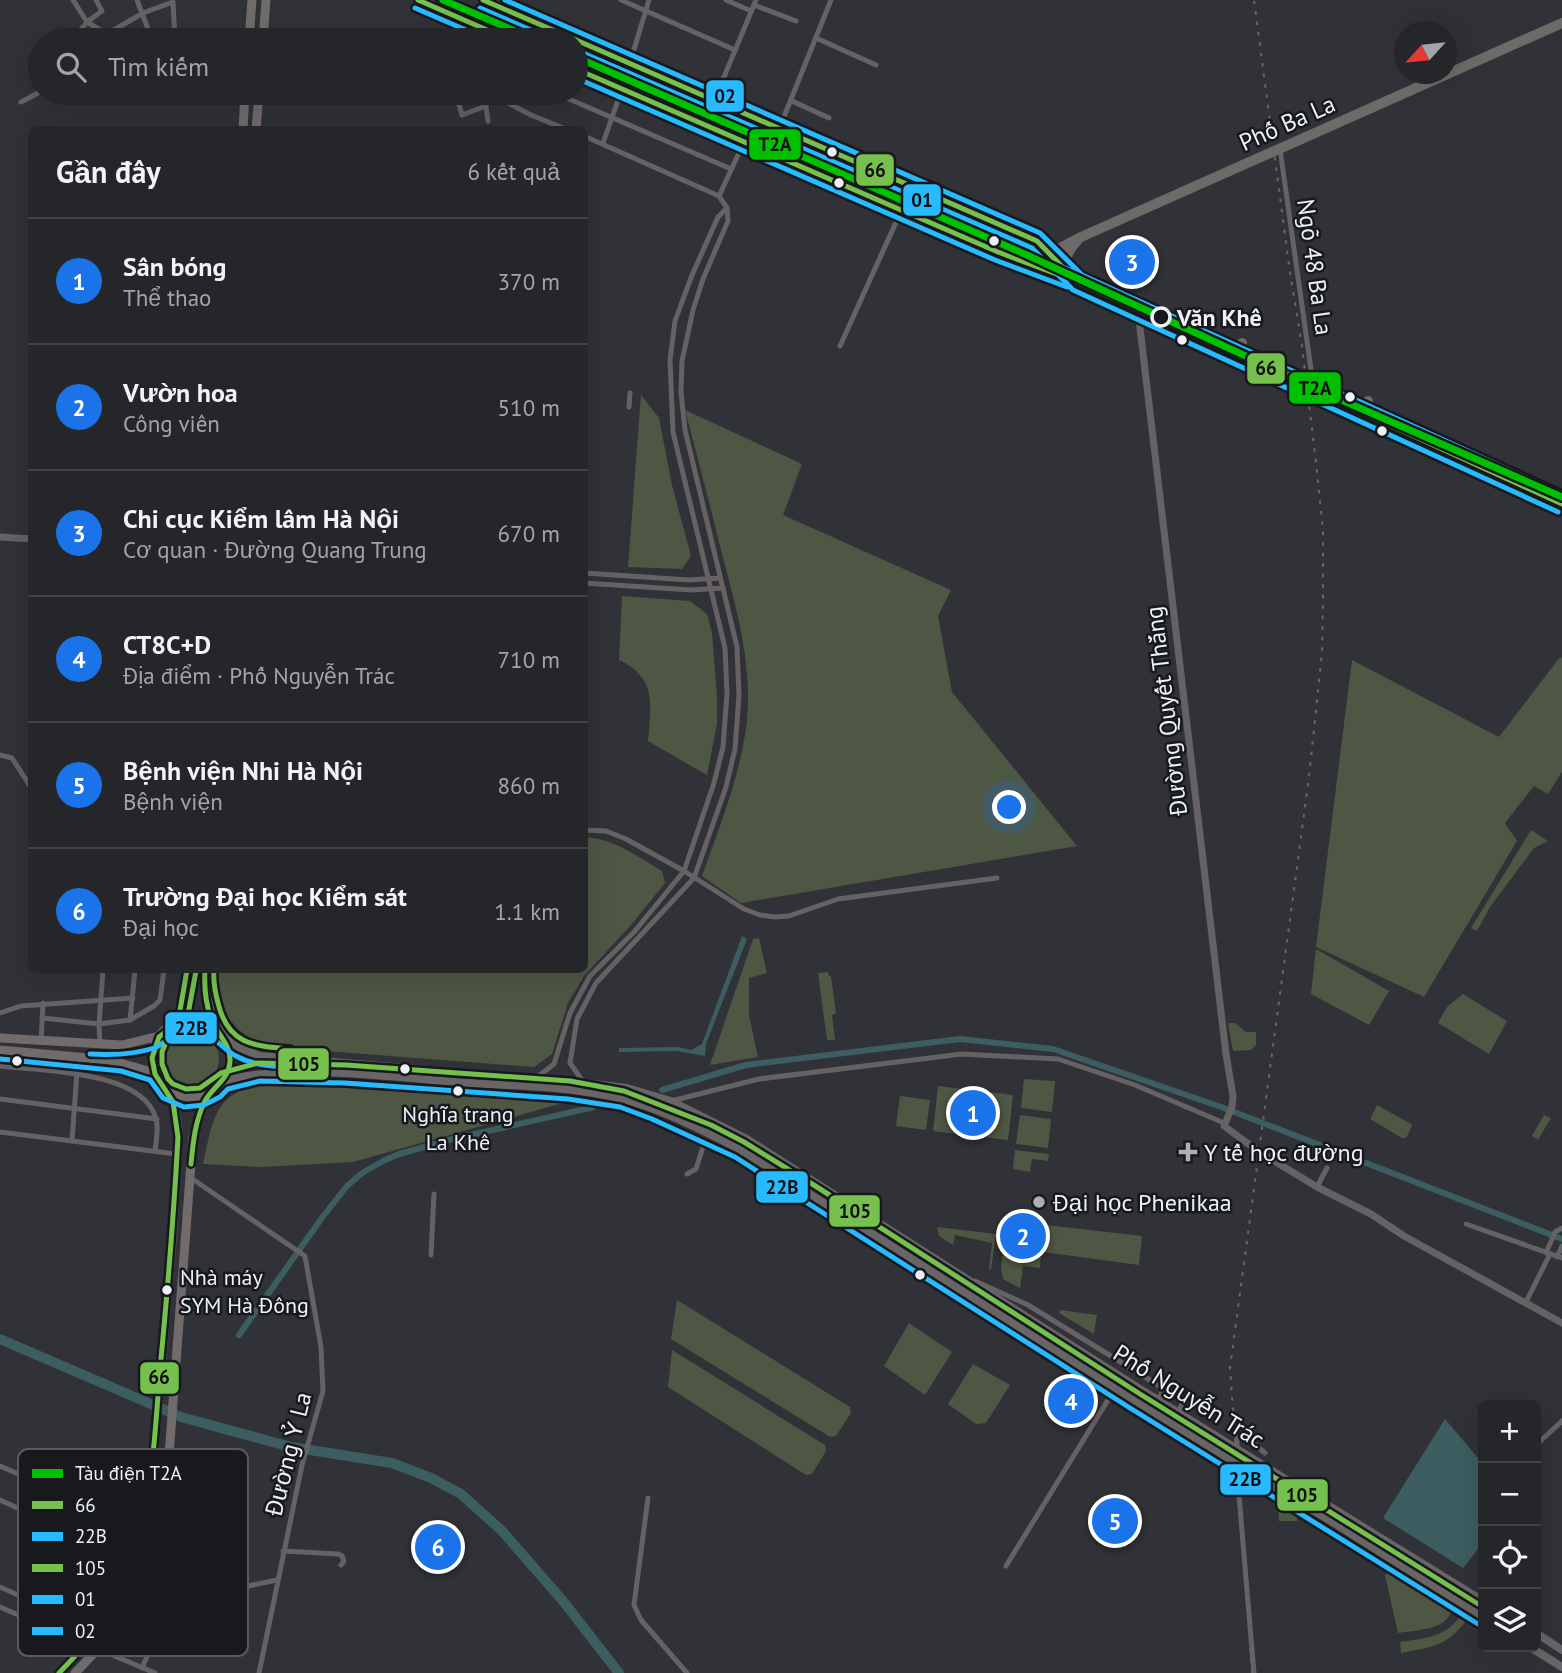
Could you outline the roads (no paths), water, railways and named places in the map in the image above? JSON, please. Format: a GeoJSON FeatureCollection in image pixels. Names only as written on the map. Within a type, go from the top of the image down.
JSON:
{"type":"FeatureCollection","features":[{"type":"Feature","properties":{"kind":"highway"},"geometry":{"type":"LineString","coordinates":[[418,0],[482,28]]}},
{"type":"Feature","properties":{"kind":"highway"},"geometry":{"type":"LineString","coordinates":[[483,0],[547,28]]}},
{"type":"Feature","properties":{"kind":"highway","name":"Phố Ba La"},"geometry":{"type":"LineString","coordinates":[[1030,264],[1081,237],[1562,23]]}},
{"type":"Feature","properties":{"kind":"highway"},"geometry":{"type":"LineString","coordinates":[[588,46],[1037,240],[1060,243],[1081,237]]}},
{"type":"Feature","properties":{"kind":"highway"},"geometry":{"type":"LineString","coordinates":[[588,74],[902,211],[1030,264],[1120,296],[1138,311],[1562,504]]}},
{"type":"Feature","properties":{"kind":"highway"},"geometry":{"type":"LineString","coordinates":[[1077,282],[1066,266],[1066,261],[1070,249],[1081,237]]}},
{"type":"Feature","properties":{"kind":"highway"},"geometry":{"type":"LineString","coordinates":[[1037,240],[1077,282]]}},
{"type":"Feature","properties":{"kind":"highway"},"geometry":{"type":"LineString","coordinates":[[1237,357],[1242,343]]}},
{"type":"Feature","properties":{"kind":"highway"},"geometry":{"type":"LineString","coordinates":[[1363,415],[1368,401]]}},
{"type":"Feature","properties":{"kind":"main road"},"geometry":{"type":"LineString","coordinates":[[250,28],[252,0]]}},
{"type":"Feature","properties":{"kind":"main road"},"geometry":{"type":"LineString","coordinates":[[264,28],[266,0]]}},
{"type":"Feature","properties":{"kind":"main road"},"geometry":{"type":"LineString","coordinates":[[243,126],[245,105]]}},
{"type":"Feature","properties":{"kind":"main road"},"geometry":{"type":"LineString","coordinates":[[256,126],[258,105]]}},
{"type":"Feature","properties":{"kind":"main road"},"geometry":{"type":"LineString","coordinates":[[178,1022],[186,973]]}},
{"type":"Feature","properties":{"kind":"main road"},"geometry":{"type":"LineString","coordinates":[[205,973],[205,989],[215,1028]]}},
{"type":"Feature","properties":{"kind":"main road"},"geometry":{"type":"LineString","coordinates":[[0,1038],[122,1045],[159,1036],[178,1022],[197,1020],[215,1028],[224,1037],[230,1060],[224,1081],[209,1094],[193,1137],[170,1449]]}},
{"type":"Feature","properties":{"kind":"main road"},"geometry":{"type":"LineString","coordinates":[[154,1449],[173,1229],[178,1123],[168,1091],[155,1073],[153,1050],[159,1036]]}},
{"type":"Feature","properties":{"kind":"main road","name":"Phố Nguyễn Trác"},"geometry":{"type":"LineString","coordinates":[[224,1037],[238,1047],[260,1056],[584,1083],[627,1088],[671,1101],[745,1138],[1135,1386],[1478,1598]]}},
{"type":"Feature","properties":{"kind":"main road"},"geometry":{"type":"LineString","coordinates":[[1,1054],[123,1062],[155,1073]]}},
{"type":"Feature","properties":{"kind":"main road"},"geometry":{"type":"LineString","coordinates":[[345,1063],[345,1074]]}},
{"type":"Feature","properties":{"kind":"main road","name":"Phố Nguyễn Trác"},"geometry":{"type":"LineString","coordinates":[[224,1081],[259,1072],[345,1074],[569,1090],[622,1099],[691,1125],[739,1149],[1135,1401],[1339,1526],[1458,1607],[1478,1616]]}},
{"type":"Feature","properties":{"kind":"main road"},"geometry":{"type":"LineString","coordinates":[[168,1091],[185,1098],[209,1094]]}},
{"type":"Feature","properties":{"kind":"main road"},"geometry":{"type":"LineString","coordinates":[[879,1237],[884,1228]]}},
{"type":"Feature","properties":{"kind":"main road"},"geometry":{"type":"LineString","coordinates":[[173,1229],[186,1229]]}},
{"type":"Feature","properties":{"kind":"main road"},"geometry":{"type":"LineString","coordinates":[[1541,1636],[1562,1650]]}},
{"type":"Feature","properties":{"kind":"main road"},"geometry":{"type":"LineString","coordinates":[[1538,1652],[1562,1667]]}},
{"type":"Feature","properties":{"kind":"main road"},"geometry":{"type":"LineString","coordinates":[[59,1673],[74,1656]]}},
{"type":"Feature","properties":{"kind":"main road"},"geometry":{"type":"LineString","coordinates":[[75,1673],[91,1656]]}},
{"type":"Feature","properties":{"kind":"street"},"geometry":{"type":"LineString","coordinates":[[73,0],[87,22],[97,28]]}},
{"type":"Feature","properties":{"kind":"street"},"geometry":{"type":"LineString","coordinates":[[82,28],[102,11],[96,0]]}},
{"type":"Feature","properties":{"kind":"street"},"geometry":{"type":"LineString","coordinates":[[136,0],[148,28]]}},
{"type":"Feature","properties":{"kind":"street"},"geometry":{"type":"LineString","coordinates":[[621,0],[735,50]]}},
{"type":"Feature","properties":{"kind":"street"},"geometry":{"type":"LineString","coordinates":[[603,144],[649,0]]}},
{"type":"Feature","properties":{"kind":"street"},"geometry":{"type":"LineString","coordinates":[[726,0],[753,5],[796,21]]}},
{"type":"Feature","properties":{"kind":"street"},"geometry":{"type":"LineString","coordinates":[[779,129],[831,0]]}},
{"type":"Feature","properties":{"kind":"street"},"geometry":{"type":"LineString","coordinates":[[117,28],[143,13],[173,2],[174,28]]}},
{"type":"Feature","properties":{"kind":"street"},"geometry":{"type":"LineString","coordinates":[[714,100],[753,5]]}},
{"type":"Feature","properties":{"kind":"street"},"geometry":{"type":"LineString","coordinates":[[473,24],[474,28]]}},
{"type":"Feature","properties":{"kind":"street"},"geometry":{"type":"LineString","coordinates":[[816,38],[876,65]]}},
{"type":"Feature","properties":{"kind":"street"},"geometry":{"type":"LineString","coordinates":[[21,102],[28,98]]}},
{"type":"Feature","properties":{"kind":"street"},"geometry":{"type":"LineString","coordinates":[[792,101],[829,118]]}},
{"type":"Feature","properties":{"kind":"street"},"geometry":{"type":"LineString","coordinates":[[459,105],[462,115],[486,106],[488,121]]}},
{"type":"Feature","properties":{"kind":"street"},"geometry":{"type":"LineString","coordinates":[[512,105],[559,126]]}},
{"type":"Feature","properties":{"kind":"street"},"geometry":{"type":"LineString","coordinates":[[585,105],[730,169]]}},
{"type":"Feature","properties":{"kind":"street"},"geometry":{"type":"LineString","coordinates":[[584,1083],[570,1063],[573,1032],[585,1001],[606,971],[694,878],[726,787],[735,749],[739,695],[737,646],[685,430],[681,392],[682,361],[691,318],[703,279],[729,221],[727,208],[719,196],[588,138]]}},
{"type":"Feature","properties":{"kind":"street"},"geometry":{"type":"LineString","coordinates":[[719,196],[744,142]]}},
{"type":"Feature","properties":{"kind":"street","name":"Ngõ 48 Ba La"},"geometry":{"type":"LineString","coordinates":[[1280,149],[1314,391]]}},
{"type":"Feature","properties":{"kind":"street"},"geometry":{"type":"LineString","coordinates":[[840,346],[912,187]]}},
{"type":"Feature","properties":{"kind":"street"},"geometry":{"type":"LineString","coordinates":[[536,1078],[554,1064],[570,1013],[590,976],[634,932],[684,871],[714,783],[723,747],[727,694],[725,648],[673,432],[670,360],[675,321],[710,233],[718,217],[727,208]]}},
{"type":"Feature","properties":{"kind":"street","name":"Đường Quyết Thắng"},"geometry":{"type":"LineString","coordinates":[[1138,311],[1233,1096],[1232,1107],[1225,1120]]}},
{"type":"Feature","properties":{"kind":"street"},"geometry":{"type":"LineString","coordinates":[[629,407],[630,393]]}},
{"type":"Feature","properties":{"kind":"street"},"geometry":{"type":"LineString","coordinates":[[0,537],[28,539]]}},
{"type":"Feature","properties":{"kind":"street"},"geometry":{"type":"LineString","coordinates":[[588,573],[709,580],[720,578]]}},
{"type":"Feature","properties":{"kind":"street"},"geometry":{"type":"LineString","coordinates":[[588,583],[711,590],[723,588]]}},
{"type":"Feature","properties":{"kind":"street"},"geometry":{"type":"LineString","coordinates":[[0,755],[12,758],[28,783]]}},
{"type":"Feature","properties":{"kind":"street"},"geometry":{"type":"LineString","coordinates":[[588,830],[606,831],[626,839],[744,909],[775,917],[789,916],[838,899],[998,878]]}},
{"type":"Feature","properties":{"kind":"street"},"geometry":{"type":"LineString","coordinates":[[100,1045],[103,973]]}},
{"type":"Feature","properties":{"kind":"street"},"geometry":{"type":"LineString","coordinates":[[130,1020],[135,973]]}},
{"type":"Feature","properties":{"kind":"street"},"geometry":{"type":"LineString","coordinates":[[42,1018],[99,1024],[130,1020],[160,1000],[164,973]]}},
{"type":"Feature","properties":{"kind":"street"},"geometry":{"type":"LineString","coordinates":[[0,1013],[43,1003],[133,998]]}},
{"type":"Feature","properties":{"kind":"street"},"geometry":{"type":"LineString","coordinates":[[41,1042],[43,1003]]}},
{"type":"Feature","properties":{"kind":"street"},"geometry":{"type":"LineString","coordinates":[[671,1101],[759,1079],[962,1054],[1058,1059],[1225,1120],[1224,1126],[1230,1132],[1317,1186],[1562,1323]]}},
{"type":"Feature","properties":{"kind":"street"},"geometry":{"type":"LineString","coordinates":[[72,1141],[78,1057]]}},
{"type":"Feature","properties":{"kind":"street"},"geometry":{"type":"LineString","coordinates":[[0,1066],[78,1074],[130,1089],[150,1106],[157,1119],[155,1151]]}},
{"type":"Feature","properties":{"kind":"street"},"geometry":{"type":"LineString","coordinates":[[0,1100],[157,1119]]}},
{"type":"Feature","properties":{"kind":"street"},"geometry":{"type":"LineString","coordinates":[[0,1132],[176,1154]]}},
{"type":"Feature","properties":{"kind":"street"},"geometry":{"type":"LineString","coordinates":[[687,1174],[696,1169],[703,1147]]}},
{"type":"Feature","properties":{"kind":"street"},"geometry":{"type":"LineString","coordinates":[[1317,1186],[1327,1168]]}},
{"type":"Feature","properties":{"kind":"street","name":"Đường Ỷ La"},"geometry":{"type":"LineString","coordinates":[[191,1178],[305,1256],[312,1282],[321,1347],[323,1391],[302,1465],[259,1673]]}},
{"type":"Feature","properties":{"kind":"street"},"geometry":{"type":"LineString","coordinates":[[431,1255],[434,1194]]}},
{"type":"Feature","properties":{"kind":"street"},"geometry":{"type":"LineString","coordinates":[[1466,1224],[1554,1254]]}},
{"type":"Feature","properties":{"kind":"street"},"geometry":{"type":"LineString","coordinates":[[1554,1254],[1555,1232],[1562,1228]]}},
{"type":"Feature","properties":{"kind":"street"},"geometry":{"type":"LineString","coordinates":[[1526,1302],[1554,1254],[1562,1246]]}},
{"type":"Feature","properties":{"kind":"street","name":"Phố Nguyễn Trác"},"geometry":{"type":"LineString","coordinates":[[947,1267],[1028,1305],[1184,1401],[1168,1430],[1016,1335],[1006,1317]]}},
{"type":"Feature","properties":{"kind":"street"},"geometry":{"type":"LineString","coordinates":[[1149,1418],[1164,1389]]}},
{"type":"Feature","properties":{"kind":"street"},"geometry":{"type":"LineString","coordinates":[[1006,1566],[1111,1395]]}},
{"type":"Feature","properties":{"kind":"street"},"geometry":{"type":"LineString","coordinates":[[1541,1441],[1562,1421]]}},
{"type":"Feature","properties":{"kind":"street"},"geometry":{"type":"LineString","coordinates":[[1254,1673],[1237,1438],[1248,1438],[1265,1453]]}},
{"type":"Feature","properties":{"kind":"street"},"geometry":{"type":"LineString","coordinates":[[0,1466],[18,1474]]}},
{"type":"Feature","properties":{"kind":"street"},"geometry":{"type":"LineString","coordinates":[[1238,1474],[1270,1496]]}},
{"type":"Feature","properties":{"kind":"street"},"geometry":{"type":"LineString","coordinates":[[648,1498],[634,1605],[641,1620],[687,1673]]}},
{"type":"Feature","properties":{"kind":"street"},"geometry":{"type":"LineString","coordinates":[[0,1500],[18,1508]]}},
{"type":"Feature","properties":{"kind":"street"},"geometry":{"type":"LineString","coordinates":[[283,1551],[338,1554],[344,1561],[341,1565]]}},
{"type":"Feature","properties":{"kind":"street"},"geometry":{"type":"LineString","coordinates":[[248,1586],[277,1580]]}},
{"type":"Feature","properties":{"kind":"street"},"geometry":{"type":"LineString","coordinates":[[0,1587],[18,1595]]}},
{"type":"Feature","properties":{"kind":"street"},"geometry":{"type":"LineString","coordinates":[[0,1607],[18,1615]]}},
{"type":"Feature","properties":{"kind":"street"},"geometry":{"type":"LineString","coordinates":[[114,1656],[155,1673]]}},
{"type":"Feature","properties":{"kind":"street"},"geometry":{"type":"LineString","coordinates":[[142,1668],[147,1656]]}},
{"type":"Feature","properties":{"kind":"water"},"geometry":{"type":"Polygon","coordinates":[[[742,936],[747,939],[706,1044],[705,1056],[677,1051],[619,1052],[619,1048],[677,1047],[691,1050],[702,1044],[742,936]]]}},
{"type":"Feature","properties":{"kind":"water"},"geometry":{"type":"Polygon","coordinates":[[[1445,1419],[1478,1458],[1478,1549],[1463,1568],[1383,1518],[1445,1419]]]}},
{"type":"Feature","properties":{"kind":"waterway"},"geometry":{"type":"LineString","coordinates":[[662,1090],[746,1065],[960,1039],[1053,1049],[1224,1108],[1562,1239]]}},
{"type":"Feature","properties":{"kind":"waterway"},"geometry":{"type":"LineString","coordinates":[[239,1335],[324,1215],[347,1186],[362,1173],[399,1154],[594,1107]]}},
{"type":"Feature","properties":{"kind":"waterway"},"geometry":{"type":"LineString","coordinates":[[0,1339],[181,1417],[291,1447],[392,1463],[431,1478],[461,1494],[502,1531],[563,1601],[619,1673]]}},
{"type":"Feature","properties":{"kind":"railway"},"geometry":{"type":"LineString","coordinates":[[1252,1673],[1230,1368],[1309,777],[1322,652],[1323,601],[1323,531],[1316,462],[1254,0]]}},
{"type":"Feature","properties":{"kind":"railway"},"geometry":{"type":"LineString","coordinates":[[1216,342],[1252,353]]}},
{"type":"Feature","properties":{"kind":"metro line","name":"T2A"},"geometry":{"type":"LineString","coordinates":[[443,0],[508,28]]}},
{"type":"Feature","properties":{"kind":"metro line","name":"T2A"},"geometry":{"type":"LineString","coordinates":[[588,62],[1029,256],[1337,398],[1562,497]]}},
{"type":"Feature","properties":{"kind":"place","name":"Chi cục Kiểm lâm Hà Nội"},"geometry":{"type":"Point","coordinates":[1132,262]}},
{"type":"Feature","properties":{"kind":"place","name":"Văn Khê"},"geometry":{"type":"Point","coordinates":[1161,317]}},
{"type":"Feature","properties":{"kind":"place","name":"Nghĩa trang La Khê"},"geometry":{"type":"Point","coordinates":[458,1091]}},
{"type":"Feature","properties":{"kind":"place","name":"Sân bóng"},"geometry":{"type":"Point","coordinates":[973,1113]}},
{"type":"Feature","properties":{"kind":"place","name":"Y tế học đường"},"geometry":{"type":"Point","coordinates":[1188,1152]}},
{"type":"Feature","properties":{"kind":"place","name":"Đại học Phenikaa"},"geometry":{"type":"Point","coordinates":[1039,1202]}},
{"type":"Feature","properties":{"kind":"place","name":"Vườn hoa"},"geometry":{"type":"Point","coordinates":[1023,1236]}},
{"type":"Feature","properties":{"kind":"place","name":"Nhà máy SYM Hà Đông"},"geometry":{"type":"Point","coordinates":[167,1290]}},
{"type":"Feature","properties":{"kind":"place","name":"CT8C+D"},"geometry":{"type":"Point","coordinates":[1071,1401]}},
{"type":"Feature","properties":{"kind":"place","name":"Bệnh viện Nhi Hà Nội"},"geometry":{"type":"Point","coordinates":[1115,1521]}},
{"type":"Feature","properties":{"kind":"place","name":"Trường Đại học Kiểm sát"},"geometry":{"type":"Point","coordinates":[438,1547]}}]}
